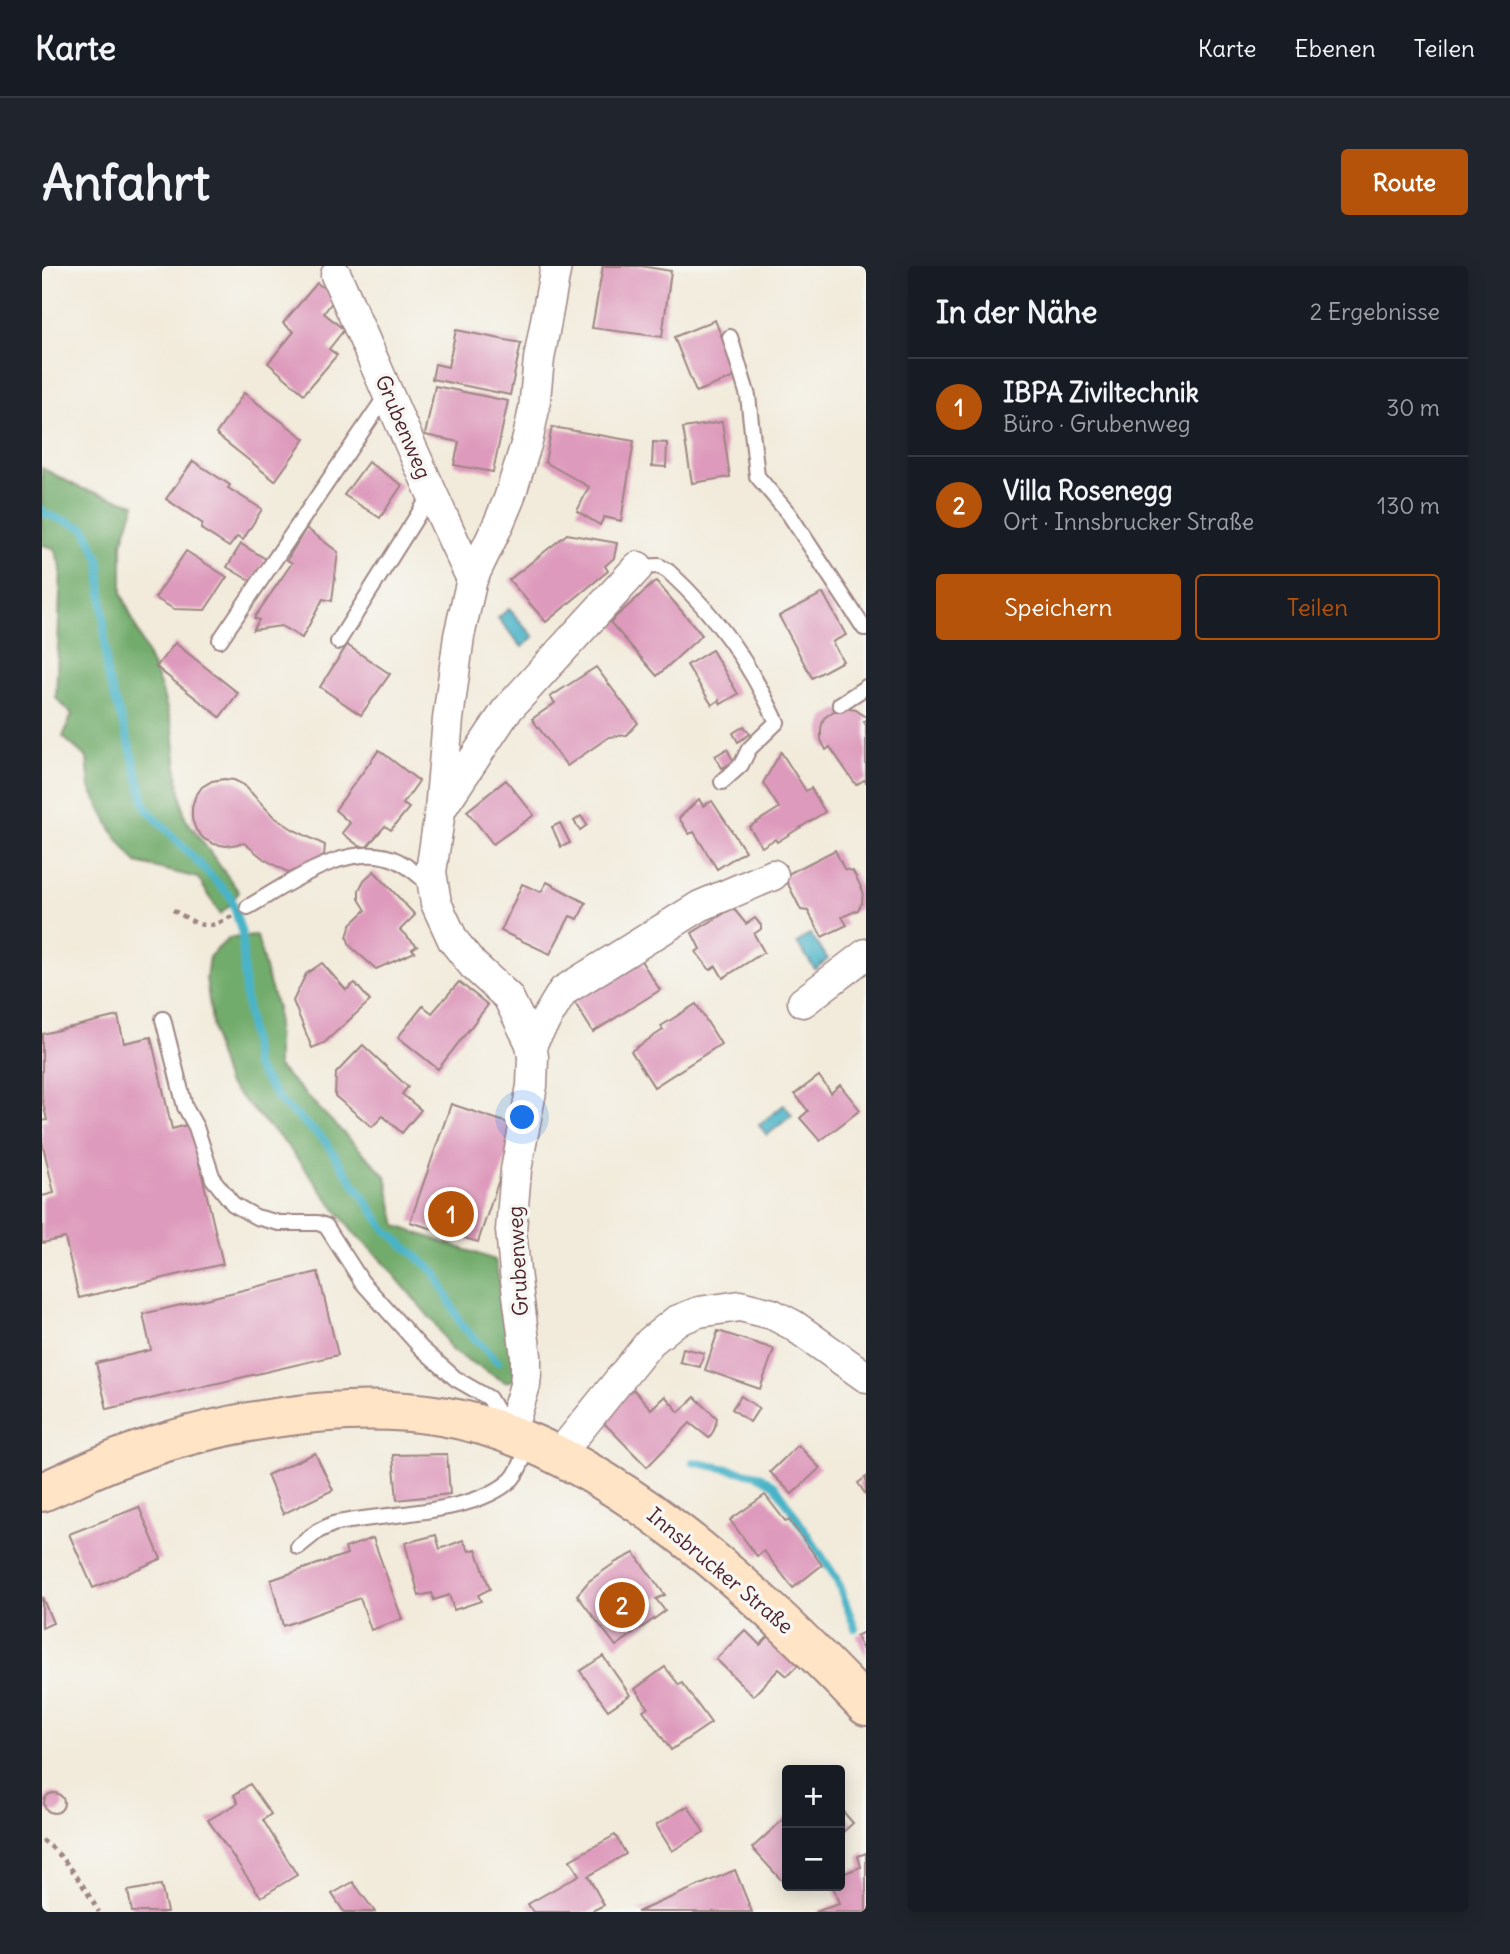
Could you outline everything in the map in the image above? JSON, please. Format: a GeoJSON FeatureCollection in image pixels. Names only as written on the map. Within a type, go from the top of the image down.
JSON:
{"type":"FeatureCollection","features":[{"type":"Feature","properties":{"kind":"main road","name":"Innsbrucker Straße"},"geometry":{"type":"LineString","coordinates":[[42,1492],[121,1458],[247,1423],[329,1412],[396,1411],[443,1416],[533,1445],[609,1485],[655,1515],[765,1605],[866,1706]]}},
{"type":"Feature","properties":{"kind":"street","name":"Grubenweg"},"geometry":{"type":"LineString","coordinates":[[533,1445],[511,1230],[516,1170],[532,1086],[531,1044],[508,997],[473,965],[453,940],[436,903],[431,872],[459,636],[472,579],[509,499],[528,438],[556,266]]}},
{"type":"Feature","properties":{"kind":"street","name":"Grubenweg"},"geometry":{"type":"LineString","coordinates":[[336,275],[431,494],[472,579]]}},
{"type":"Feature","properties":{"kind":"street","name":"Grubenweg"},"geometry":{"type":"LineString","coordinates":[[440,811],[506,710],[638,567]]}},
{"type":"Feature","properties":{"kind":"street"},"geometry":{"type":"LineString","coordinates":[[531,1044],[563,991],[700,906],[773,875]]}},
{"type":"Feature","properties":{"kind":"street"},"geometry":{"type":"LineString","coordinates":[[803,1002],[866,954]]}},
{"type":"Feature","properties":{"kind":"street"},"geometry":{"type":"LineString","coordinates":[[533,1445],[676,1321],[699,1312],[740,1306],[772,1314],[866,1377]]}},
{"type":"Feature","properties":{"kind":"lane"},"geometry":{"type":"LineString","coordinates":[[730,337],[748,396],[757,476],[789,514],[863,628],[866,628]]}},
{"type":"Feature","properties":{"kind":"lane"},"geometry":{"type":"LineString","coordinates":[[220,640],[388,392]]}},
{"type":"Feature","properties":{"kind":"lane"},"geometry":{"type":"LineString","coordinates":[[338,642],[431,494]]}},
{"type":"Feature","properties":{"kind":"lane"},"geometry":{"type":"LineString","coordinates":[[638,567],[659,566],[668,570],[714,617],[749,668],[777,722],[749,749],[741,765],[722,782]]}},
{"type":"Feature","properties":{"kind":"lane"},"geometry":{"type":"LineString","coordinates":[[840,704],[866,687]]}},
{"type":"Feature","properties":{"kind":"lane"},"geometry":{"type":"LineString","coordinates":[[248,907],[317,869],[358,856],[382,856],[398,861],[433,887]]}},
{"type":"Feature","properties":{"kind":"lane"},"geometry":{"type":"LineString","coordinates":[[163,1019],[186,1107],[196,1127],[213,1179],[233,1205],[256,1217],[279,1223],[318,1223],[326,1226],[362,1282],[421,1348],[456,1379],[489,1398],[533,1445],[517,1472],[504,1485],[482,1497],[449,1507],[333,1524],[298,1546]]}},
{"type":"Feature","properties":{"kind":"path"},"geometry":{"type":"LineString","coordinates":[[173,910],[198,924],[214,926],[230,917]]}},
{"type":"Feature","properties":{"kind":"path"},"geometry":{"type":"LineString","coordinates":[[42,1840],[56,1851],[69,1867],[99,1912]]}},
{"type":"Feature","properties":{"kind":"green space"},"geometry":{"type":"Polygon","coordinates":[[[42,468],[80,488],[135,504],[122,543],[122,594],[160,685],[173,729],[185,818],[239,892],[220,914],[198,878],[137,863],[114,834],[90,788],[87,758],[63,737],[72,714],[56,698],[61,568],[54,548],[42,545],[42,468]]]}},
{"type":"Feature","properties":{"kind":"green space"},"geometry":{"type":"Polygon","coordinates":[[[257,936],[277,1008],[277,1066],[386,1176],[397,1226],[495,1260],[511,1340],[515,1380],[505,1382],[452,1351],[436,1325],[380,1258],[353,1232],[286,1144],[227,1083],[215,1045],[206,978],[209,957],[229,938],[257,936]]]}},
{"type":"Feature","properties":{"kind":"water"},"geometry":{"type":"Polygon","coordinates":[[[509,609],[534,637],[522,647],[498,618],[509,609]]]}},
{"type":"Feature","properties":{"kind":"water"},"geometry":{"type":"Polygon","coordinates":[[[810,934],[828,959],[815,969],[797,943],[810,934]]]}},
{"type":"Feature","properties":{"kind":"water"},"geometry":{"type":"Polygon","coordinates":[[[784,1105],[792,1115],[767,1135],[759,1125],[784,1105]]]}},
{"type":"Feature","properties":{"kind":"building"},"geometry":{"type":"Polygon","coordinates":[[[603,266],[641,266],[671,271],[662,337],[592,328],[603,266]]]}},
{"type":"Feature","properties":{"kind":"building"},"geometry":{"type":"Polygon","coordinates":[[[317,283],[336,297],[324,313],[344,330],[329,349],[337,355],[304,394],[268,363],[294,332],[283,323],[317,283]]]}},
{"type":"Feature","properties":{"kind":"building"},"geometry":{"type":"Polygon","coordinates":[[[715,320],[737,376],[696,392],[674,337],[715,320]]]}},
{"type":"Feature","properties":{"kind":"building"},"geometry":{"type":"Polygon","coordinates":[[[456,330],[521,343],[510,395],[432,379],[435,364],[448,367],[456,330]]]}},
{"type":"Feature","properties":{"kind":"building"},"geometry":{"type":"Polygon","coordinates":[[[435,386],[508,401],[493,472],[454,465],[459,442],[425,435],[435,386]]]}},
{"type":"Feature","properties":{"kind":"building"},"geometry":{"type":"Polygon","coordinates":[[[244,393],[305,439],[275,481],[216,434],[244,393]]]}},
{"type":"Feature","properties":{"kind":"building"},"geometry":{"type":"Polygon","coordinates":[[[722,422],[730,477],[692,483],[683,428],[722,422]]]}},
{"type":"Feature","properties":{"kind":"building"},"geometry":{"type":"Polygon","coordinates":[[[552,427],[634,441],[621,521],[604,517],[600,525],[577,511],[589,487],[545,462],[552,427]]]}},
{"type":"Feature","properties":{"kind":"building"},"geometry":{"type":"Polygon","coordinates":[[[653,442],[667,443],[666,467],[652,466],[653,442]]]}},
{"type":"Feature","properties":{"kind":"building"},"geometry":{"type":"Polygon","coordinates":[[[193,461],[230,485],[228,488],[262,509],[243,540],[237,537],[229,547],[201,529],[203,524],[166,499],[193,461]]]}},
{"type":"Feature","properties":{"kind":"building"},"geometry":{"type":"Polygon","coordinates":[[[368,462],[402,485],[380,518],[344,495],[368,462]]]}},
{"type":"Feature","properties":{"kind":"building"},"geometry":{"type":"Polygon","coordinates":[[[306,528],[338,552],[332,601],[323,599],[302,638],[281,626],[253,630],[259,620],[254,618],[292,563],[287,560],[306,528]]]}},
{"type":"Feature","properties":{"kind":"building"},"geometry":{"type":"Polygon","coordinates":[[[567,534],[617,543],[614,558],[605,566],[608,571],[546,622],[509,580],[567,534]]]}},
{"type":"Feature","properties":{"kind":"building"},"geometry":{"type":"Polygon","coordinates":[[[241,544],[266,559],[252,582],[227,567],[241,544]]]}},
{"type":"Feature","properties":{"kind":"building"},"geometry":{"type":"Polygon","coordinates":[[[186,551],[227,577],[205,610],[174,609],[155,598],[186,551]]]}},
{"type":"Feature","properties":{"kind":"building"},"geometry":{"type":"Polygon","coordinates":[[[656,581],[702,635],[657,676],[610,622],[656,581]]]}},
{"type":"Feature","properties":{"kind":"building"},"geometry":{"type":"Polygon","coordinates":[[[823,593],[846,635],[832,642],[843,661],[812,678],[779,616],[823,593]]]}},
{"type":"Feature","properties":{"kind":"building"},"geometry":{"type":"Polygon","coordinates":[[[175,643],[238,693],[220,717],[156,667],[175,643]]]}},
{"type":"Feature","properties":{"kind":"building"},"geometry":{"type":"Polygon","coordinates":[[[347,645],[390,674],[361,715],[320,687],[347,645]]]}},
{"type":"Feature","properties":{"kind":"building"},"geometry":{"type":"Polygon","coordinates":[[[712,650],[738,694],[721,704],[719,700],[712,705],[687,665],[712,650]]]}},
{"type":"Feature","properties":{"kind":"building"},"geometry":{"type":"Polygon","coordinates":[[[596,667],[638,723],[627,735],[609,737],[567,766],[532,719],[555,703],[550,697],[596,667]]]}},
{"type":"Feature","properties":{"kind":"building"},"geometry":{"type":"Polygon","coordinates":[[[845,708],[856,710],[866,717],[866,782],[864,780],[856,785],[830,747],[826,750],[821,740],[824,718],[845,708]]]}},
{"type":"Feature","properties":{"kind":"building"},"geometry":{"type":"Polygon","coordinates":[[[744,726],[750,734],[738,742],[733,733],[744,726]]]}},
{"type":"Feature","properties":{"kind":"building"},"geometry":{"type":"Polygon","coordinates":[[[727,749],[734,762],[722,768],[715,756],[727,749]]]}},
{"type":"Feature","properties":{"kind":"building"},"geometry":{"type":"Polygon","coordinates":[[[379,750],[419,781],[403,804],[409,808],[391,830],[385,826],[367,847],[359,846],[342,833],[350,823],[335,810],[379,750]]]}},
{"type":"Feature","properties":{"kind":"building"},"geometry":{"type":"Polygon","coordinates":[[[781,752],[806,791],[811,788],[825,812],[777,842],[775,839],[762,847],[749,827],[779,808],[763,783],[781,752]]]}},
{"type":"Feature","properties":{"kind":"building"},"geometry":{"type":"Polygon","coordinates":[[[224,779],[244,785],[274,817],[325,845],[324,856],[291,874],[264,859],[244,843],[226,846],[204,839],[196,830],[192,819],[195,797],[202,787],[212,781],[224,779]]]}},
{"type":"Feature","properties":{"kind":"building"},"geometry":{"type":"Polygon","coordinates":[[[506,780],[534,815],[493,844],[467,811],[506,780]]]}},
{"type":"Feature","properties":{"kind":"building"},"geometry":{"type":"Polygon","coordinates":[[[699,799],[703,806],[712,801],[745,851],[717,869],[694,832],[689,834],[679,818],[699,799]]]}},
{"type":"Feature","properties":{"kind":"building"},"geometry":{"type":"Polygon","coordinates":[[[581,816],[587,825],[580,830],[574,821],[581,816]]]}},
{"type":"Feature","properties":{"kind":"building"},"geometry":{"type":"Polygon","coordinates":[[[560,823],[570,843],[561,847],[552,827],[560,823]]]}},
{"type":"Feature","properties":{"kind":"building"},"geometry":{"type":"Polygon","coordinates":[[[835,850],[844,869],[853,871],[863,891],[862,903],[858,910],[842,917],[847,925],[822,937],[808,911],[801,910],[784,876],[835,850]]]}},
{"type":"Feature","properties":{"kind":"building"},"geometry":{"type":"Polygon","coordinates":[[[374,871],[415,915],[400,930],[417,946],[412,949],[415,952],[376,969],[350,946],[347,937],[351,924],[366,910],[359,899],[359,890],[364,880],[374,871]]]}},
{"type":"Feature","properties":{"kind":"building"},"geometry":{"type":"Polygon","coordinates":[[[547,882],[586,903],[578,919],[570,916],[550,954],[501,931],[522,884],[541,892],[547,882]]]}},
{"type":"Feature","properties":{"kind":"building"},"geometry":{"type":"Polygon","coordinates":[[[733,908],[746,924],[755,918],[761,925],[761,929],[754,934],[764,952],[723,978],[716,966],[710,970],[696,952],[700,949],[692,933],[733,908]]]}},
{"type":"Feature","properties":{"kind":"building"},"geometry":{"type":"Polygon","coordinates":[[[634,950],[660,990],[593,1032],[570,995],[634,950]]]}},
{"type":"Feature","properties":{"kind":"building"},"geometry":{"type":"Polygon","coordinates":[[[322,963],[346,990],[355,983],[370,1001],[324,1043],[312,1048],[293,1001],[306,974],[322,963]]]}},
{"type":"Feature","properties":{"kind":"building"},"geometry":{"type":"Polygon","coordinates":[[[459,982],[488,1005],[438,1069],[398,1037],[423,1006],[432,1013],[459,982]]]}},
{"type":"Feature","properties":{"kind":"building"},"geometry":{"type":"Polygon","coordinates":[[[696,1004],[721,1044],[654,1087],[631,1051],[663,1030],[661,1026],[696,1004]]]}},
{"type":"Feature","properties":{"kind":"building"},"geometry":{"type":"Polygon","coordinates":[[[118,1016],[124,1043],[151,1037],[172,1129],[190,1124],[223,1264],[79,1298],[65,1238],[42,1243],[42,1196],[54,1193],[42,1141],[42,1121],[47,1120],[42,1099],[42,1034],[118,1016]]]}},
{"type":"Feature","properties":{"kind":"building"},"geometry":{"type":"Polygon","coordinates":[[[363,1045],[408,1087],[402,1094],[421,1110],[402,1133],[383,1116],[372,1127],[335,1096],[336,1073],[363,1045]]]}},
{"type":"Feature","properties":{"kind":"building"},"geometry":{"type":"Polygon","coordinates":[[[819,1076],[831,1093],[840,1085],[860,1110],[820,1141],[800,1118],[808,1111],[795,1094],[819,1076]]]}},
{"type":"Feature","properties":{"kind":"building"},"geometry":{"type":"Polygon","coordinates":[[[451,1104],[517,1126],[478,1242],[410,1222],[451,1104]]]}},
{"type":"Feature","properties":{"kind":"building"},"geometry":{"type":"Polygon","coordinates":[[[318,1272],[338,1355],[107,1409],[96,1363],[151,1350],[143,1314],[318,1272]]]}},
{"type":"Feature","properties":{"kind":"building"},"geometry":{"type":"Polygon","coordinates":[[[718,1331],[774,1349],[760,1389],[705,1370],[718,1331]]]}},
{"type":"Feature","properties":{"kind":"building"},"geometry":{"type":"Polygon","coordinates":[[[683,1348],[704,1353],[700,1367],[680,1362],[683,1348]]]}},
{"type":"Feature","properties":{"kind":"building"},"geometry":{"type":"Polygon","coordinates":[[[633,1389],[651,1409],[665,1396],[679,1412],[695,1397],[717,1418],[714,1430],[709,1438],[690,1423],[647,1467],[602,1421],[633,1389]]]}},
{"type":"Feature","properties":{"kind":"building"},"geometry":{"type":"Polygon","coordinates":[[[741,1396],[759,1408],[750,1422],[732,1409],[741,1396]]]}},
{"type":"Feature","properties":{"kind":"building"},"geometry":{"type":"Polygon","coordinates":[[[798,1445],[820,1468],[792,1494],[770,1472],[798,1445]]]}},
{"type":"Feature","properties":{"kind":"building"},"geometry":{"type":"Polygon","coordinates":[[[315,1453],[333,1490],[283,1514],[267,1475],[315,1453]]]}},
{"type":"Feature","properties":{"kind":"building"},"geometry":{"type":"Polygon","coordinates":[[[447,1454],[450,1494],[397,1500],[393,1455],[447,1454]]]}},
{"type":"Feature","properties":{"kind":"building"},"geometry":{"type":"Polygon","coordinates":[[[866,1477],[866,1495],[858,1483],[866,1477]]]}},
{"type":"Feature","properties":{"kind":"building"},"geometry":{"type":"Polygon","coordinates":[[[765,1495],[786,1522],[789,1520],[822,1565],[793,1588],[764,1551],[757,1556],[730,1520],[765,1495]]]}},
{"type":"Feature","properties":{"kind":"building"},"geometry":{"type":"Polygon","coordinates":[[[139,1507],[161,1559],[93,1588],[69,1534],[139,1507]]]}},
{"type":"Feature","properties":{"kind":"building"},"geometry":{"type":"Polygon","coordinates":[[[436,1535],[440,1549],[463,1540],[469,1551],[476,1549],[490,1589],[478,1595],[481,1601],[454,1610],[449,1595],[434,1600],[432,1593],[419,1596],[405,1543],[436,1535]]]}},
{"type":"Feature","properties":{"kind":"building"},"geometry":{"type":"Polygon","coordinates":[[[373,1538],[402,1619],[371,1630],[360,1598],[283,1626],[271,1580],[347,1554],[345,1548],[373,1538]]]}},
{"type":"Feature","properties":{"kind":"building"},"geometry":{"type":"Polygon","coordinates":[[[634,1553],[665,1595],[656,1599],[665,1611],[616,1646],[577,1595],[589,1581],[634,1553]]]}},
{"type":"Feature","properties":{"kind":"building"},"geometry":{"type":"Polygon","coordinates":[[[42,1597],[53,1623],[42,1628],[42,1597]]]}},
{"type":"Feature","properties":{"kind":"building"},"geometry":{"type":"Polygon","coordinates":[[[745,1630],[760,1645],[772,1633],[801,1662],[787,1676],[779,1669],[753,1696],[716,1659],[745,1630]]]}},
{"type":"Feature","properties":{"kind":"building"},"geometry":{"type":"Polygon","coordinates":[[[866,1631],[866,1656],[856,1636],[866,1631]]]}},
{"type":"Feature","properties":{"kind":"building"},"geometry":{"type":"Polygon","coordinates":[[[603,1656],[630,1695],[608,1710],[580,1671],[603,1656]]]}},
{"type":"Feature","properties":{"kind":"building"},"geometry":{"type":"Polygon","coordinates":[[[665,1667],[679,1685],[682,1683],[711,1723],[671,1750],[643,1710],[648,1707],[635,1689],[665,1667]]]}},
{"type":"Feature","properties":{"kind":"building"},"geometry":{"type":"Polygon","coordinates":[[[250,1784],[271,1814],[263,1820],[297,1875],[261,1897],[208,1820],[238,1803],[234,1795],[250,1784]]]}},
{"type":"Feature","properties":{"kind":"building"},"geometry":{"type":"Polygon","coordinates":[[[54,1793],[61,1796],[64,1803],[61,1810],[54,1813],[47,1810],[44,1803],[47,1796],[54,1793]]]}},
{"type":"Feature","properties":{"kind":"building"},"geometry":{"type":"Polygon","coordinates":[[[688,1806],[704,1832],[672,1851],[656,1825],[688,1806]]]}},
{"type":"Feature","properties":{"kind":"building"},"geometry":{"type":"Polygon","coordinates":[[[845,1814],[853,1823],[845,1830],[845,1814]]]}},
{"type":"Feature","properties":{"kind":"building"},"geometry":{"type":"Polygon","coordinates":[[[782,1821],[782,1881],[752,1848],[782,1821]]]}},
{"type":"Feature","properties":{"kind":"building"},"geometry":{"type":"Polygon","coordinates":[[[615,1835],[626,1854],[588,1876],[604,1905],[590,1912],[533,1912],[528,1904],[579,1875],[570,1860],[615,1835]]]}},
{"type":"Feature","properties":{"kind":"building"},"geometry":{"type":"Polygon","coordinates":[[[866,1853],[866,1912],[815,1912],[839,1904],[835,1891],[845,1891],[845,1873],[861,1867],[858,1856],[866,1853]]]}},
{"type":"Feature","properties":{"kind":"building"},"geometry":{"type":"Polygon","coordinates":[[[735,1870],[752,1912],[637,1912],[735,1870]]]}},
{"type":"Feature","properties":{"kind":"building"},"geometry":{"type":"Polygon","coordinates":[[[353,1882],[375,1912],[344,1912],[332,1894],[353,1882]]]}},
{"type":"Feature","properties":{"kind":"building"},"geometry":{"type":"Polygon","coordinates":[[[161,1885],[167,1912],[132,1912],[128,1891],[161,1885]]]}},
{"type":"Feature","properties":{"kind":"waterway"},"geometry":{"type":"LineString","coordinates":[[42,510],[46,514],[85,528],[100,561],[107,675],[146,808],[231,897],[242,934],[245,992],[255,1066],[280,1101],[324,1140],[386,1230],[435,1272],[462,1326],[498,1362]]}},
{"type":"Feature","properties":{"kind":"waterway"},"geometry":{"type":"LineString","coordinates":[[693,1462],[758,1475],[775,1485],[836,1578],[855,1628]]}},
{"type":"Feature","properties":{"kind":"place","name":"IBPA Ziviltechnik"},"geometry":{"type":"Point","coordinates":[451,1214]}},
{"type":"Feature","properties":{"kind":"place","name":"Villa Rosenegg"},"geometry":{"type":"Point","coordinates":[622,1605]}}]}
